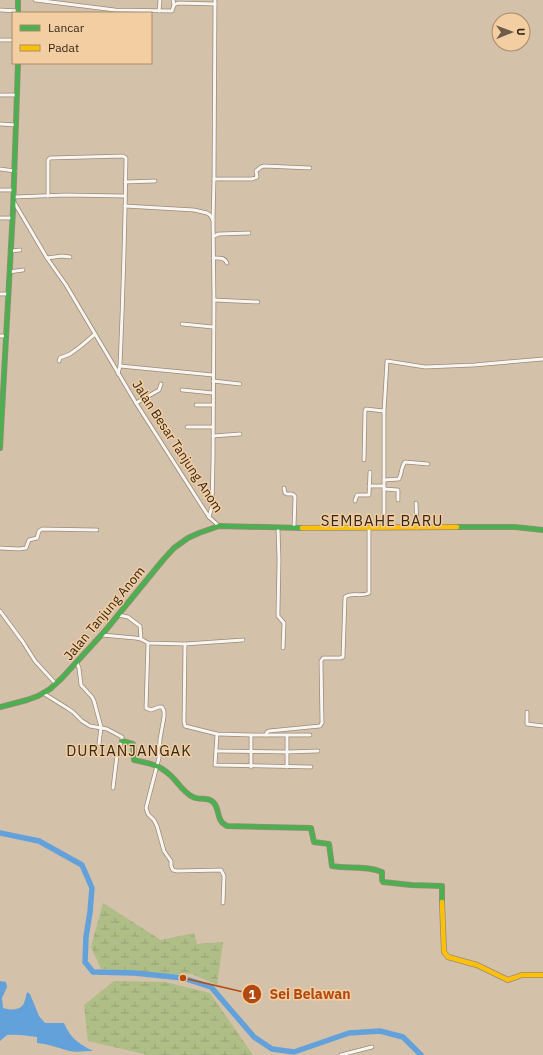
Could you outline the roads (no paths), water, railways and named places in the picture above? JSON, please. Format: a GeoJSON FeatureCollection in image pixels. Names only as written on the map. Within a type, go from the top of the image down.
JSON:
{"type":"FeatureCollection","features":[{"type":"Feature","properties":{"kind":"street"},"geometry":{"type":"LineString","coordinates":[[0,10],[18,12],[18,0]]}},
{"type":"Feature","properties":{"kind":"street"},"geometry":{"type":"LineString","coordinates":[[35,0],[115,10],[159,11],[172,11],[174,5],[173,0]]}},
{"type":"Feature","properties":{"kind":"street"},"geometry":{"type":"LineString","coordinates":[[159,11],[160,0]]}},
{"type":"Feature","properties":{"kind":"street"},"geometry":{"type":"LineString","coordinates":[[174,5],[178,3],[215,2],[213,436],[212,506],[210,517]]}},
{"type":"Feature","properties":{"kind":"street"},"geometry":{"type":"LineString","coordinates":[[0,40],[12,40]]}},
{"type":"Feature","properties":{"kind":"street"},"geometry":{"type":"LineString","coordinates":[[0,448],[14,199],[18,64]]}},
{"type":"Feature","properties":{"kind":"street"},"geometry":{"type":"LineString","coordinates":[[0,95],[16,95]]}},
{"type":"Feature","properties":{"kind":"street"},"geometry":{"type":"LineString","coordinates":[[0,124],[16,126]]}},
{"type":"Feature","properties":{"kind":"street"},"geometry":{"type":"LineString","coordinates":[[48,196],[48,160],[50,158],[125,156],[124,271],[120,366],[118,374]]}},
{"type":"Feature","properties":{"kind":"street"},"geometry":{"type":"LineString","coordinates":[[214,179],[252,179],[257,177],[256,171],[260,167],[264,166],[310,168]]}},
{"type":"Feature","properties":{"kind":"street"},"geometry":{"type":"LineString","coordinates":[[0,170],[15,171]]}},
{"type":"Feature","properties":{"kind":"street"},"geometry":{"type":"LineString","coordinates":[[125,182],[155,181]]}},
{"type":"Feature","properties":{"kind":"street"},"geometry":{"type":"LineString","coordinates":[[0,190],[14,190]]}},
{"type":"Feature","properties":{"kind":"street"},"geometry":{"type":"LineString","coordinates":[[14,199],[48,196],[124,196]]}},
{"type":"Feature","properties":{"kind":"street","name":"Jalan Besar Tanjung Anom"},"geometry":{"type":"LineString","coordinates":[[14,199],[47,258],[66,285],[136,403],[210,517],[219,526],[278,528],[515,528],[543,530]]}},
{"type":"Feature","properties":{"kind":"street"},"geometry":{"type":"LineString","coordinates":[[125,206],[194,210],[207,213],[213,220]]}},
{"type":"Feature","properties":{"kind":"street"},"geometry":{"type":"LineString","coordinates":[[0,218],[13,218]]}},
{"type":"Feature","properties":{"kind":"street"},"geometry":{"type":"LineString","coordinates":[[214,236],[219,234],[249,233]]}},
{"type":"Feature","properties":{"kind":"street"},"geometry":{"type":"LineString","coordinates":[[11,251],[20,250]]}},
{"type":"Feature","properties":{"kind":"street"},"geometry":{"type":"LineString","coordinates":[[47,258],[62,256],[70,257]]}},
{"type":"Feature","properties":{"kind":"street"},"geometry":{"type":"LineString","coordinates":[[213,258],[223,258],[228,263]]}},
{"type":"Feature","properties":{"kind":"street"},"geometry":{"type":"LineString","coordinates":[[10,272],[23,270]]}},
{"type":"Feature","properties":{"kind":"street"},"geometry":{"type":"LineString","coordinates":[[0,294],[8,294]]}},
{"type":"Feature","properties":{"kind":"street"},"geometry":{"type":"LineString","coordinates":[[214,300],[258,302]]}},
{"type":"Feature","properties":{"kind":"street"},"geometry":{"type":"LineString","coordinates":[[182,324],[213,327]]}},
{"type":"Feature","properties":{"kind":"street"},"geometry":{"type":"LineString","coordinates":[[59,361],[60,358],[70,354],[95,334]]}},
{"type":"Feature","properties":{"kind":"street"},"geometry":{"type":"LineString","coordinates":[[0,336],[6,336]]}},
{"type":"Feature","properties":{"kind":"street"},"geometry":{"type":"LineString","coordinates":[[384,528],[384,411],[387,361],[425,367],[474,365],[543,359]]}},
{"type":"Feature","properties":{"kind":"street"},"geometry":{"type":"LineString","coordinates":[[120,366],[213,375]]}},
{"type":"Feature","properties":{"kind":"street"},"geometry":{"type":"LineString","coordinates":[[213,381],[240,384]]}},
{"type":"Feature","properties":{"kind":"street"},"geometry":{"type":"LineString","coordinates":[[136,403],[159,390],[161,384]]}},
{"type":"Feature","properties":{"kind":"street"},"geometry":{"type":"LineString","coordinates":[[182,390],[213,392]]}},
{"type":"Feature","properties":{"kind":"street"},"geometry":{"type":"LineString","coordinates":[[196,405],[213,405]]}},
{"type":"Feature","properties":{"kind":"street"},"geometry":{"type":"LineString","coordinates":[[364,460],[366,410],[384,411]]}},
{"type":"Feature","properties":{"kind":"street"},"geometry":{"type":"LineString","coordinates":[[187,427],[213,427]]}},
{"type":"Feature","properties":{"kind":"street"},"geometry":{"type":"LineString","coordinates":[[213,436],[240,434]]}},
{"type":"Feature","properties":{"kind":"street"},"geometry":{"type":"LineString","coordinates":[[384,480],[399,479],[405,462],[428,464]]}},
{"type":"Feature","properties":{"kind":"street"},"geometry":{"type":"LineString","coordinates":[[355,501],[357,495],[369,495],[370,472]]}},
{"type":"Feature","properties":{"kind":"street"},"geometry":{"type":"LineString","coordinates":[[369,486],[398,490],[398,500]]}},
{"type":"Feature","properties":{"kind":"street"},"geometry":{"type":"LineString","coordinates":[[284,488],[285,493],[294,495],[294,528]]}},
{"type":"Feature","properties":{"kind":"street"},"geometry":{"type":"LineString","coordinates":[[416,503],[417,528]]}},
{"type":"Feature","properties":{"kind":"street","name":"Jalan Tanjung Anom"},"geometry":{"type":"LineString","coordinates":[[0,707],[24,701],[43,693],[56,684],[102,635],[175,547],[188,538],[219,526]]}},
{"type":"Feature","properties":{"kind":"street"},"geometry":{"type":"LineString","coordinates":[[278,528],[278,616],[284,623],[283,648]]}},
{"type":"Feature","properties":{"kind":"street"},"geometry":{"type":"LineString","coordinates":[[266,735],[269,731],[320,726],[322,723],[321,661],[323,658],[343,657],[345,597],[348,595],[369,593],[369,528]]}},
{"type":"Feature","properties":{"kind":"street"},"geometry":{"type":"LineString","coordinates":[[0,548],[26,548],[29,540],[37,538],[39,531],[42,529],[96,530]]}},
{"type":"Feature","properties":{"kind":"street"},"geometry":{"type":"LineString","coordinates":[[0,612],[23,642],[35,661],[56,684]]}},
{"type":"Feature","properties":{"kind":"street"},"geometry":{"type":"LineString","coordinates":[[118,615],[128,617],[140,626],[141,639]]}},
{"type":"Feature","properties":{"kind":"street"},"geometry":{"type":"LineString","coordinates":[[102,635],[141,639],[148,643],[185,644],[243,640]]}},
{"type":"Feature","properties":{"kind":"street"},"geometry":{"type":"LineString","coordinates":[[148,643],[146,708],[151,710],[160,707],[164,711],[164,717],[160,739],[158,766],[154,776],[146,810],[157,826],[164,851],[171,861],[173,870],[221,870],[224,876],[223,903]]}},
{"type":"Feature","properties":{"kind":"street"},"geometry":{"type":"LineString","coordinates":[[185,644],[184,725],[217,734],[287,736],[310,735]]}},
{"type":"Feature","properties":{"kind":"street"},"geometry":{"type":"LineString","coordinates":[[77,663],[81,685],[92,696],[94,701],[101,728],[99,744]]}},
{"type":"Feature","properties":{"kind":"street"},"geometry":{"type":"LineString","coordinates":[[43,693],[73,712],[82,721],[90,726],[101,728],[121,736],[122,741],[120,745],[120,754],[117,755],[114,788]]}},
{"type":"Feature","properties":{"kind":"street"},"geometry":{"type":"LineString","coordinates":[[527,712],[527,724],[543,726]]}},
{"type":"Feature","properties":{"kind":"street"},"geometry":{"type":"LineString","coordinates":[[217,734],[215,765],[251,767],[311,767]]}},
{"type":"Feature","properties":{"kind":"street"},"geometry":{"type":"LineString","coordinates":[[251,735],[251,767]]}},
{"type":"Feature","properties":{"kind":"street"},"geometry":{"type":"LineString","coordinates":[[287,736],[287,767]]}},
{"type":"Feature","properties":{"kind":"street"},"geometry":{"type":"LineString","coordinates":[[122,741],[133,744],[134,760],[158,766],[169,774],[193,798],[211,800],[214,803],[223,825],[311,828],[314,842],[329,844],[332,866],[380,871],[382,872],[383,882],[442,886],[444,952],[446,956],[477,965],[508,980],[522,975],[543,975]]}},
{"type":"Feature","properties":{"kind":"street"},"geometry":{"type":"LineString","coordinates":[[216,751],[318,751]]}},
{"type":"Feature","properties":{"kind":"street"},"geometry":{"type":"LineString","coordinates":[[341,1055],[372,1047]]}},
{"type":"Feature","properties":{"kind":"water"},"geometry":{"type":"Polygon","coordinates":[[[0,981],[6,982],[7,987],[2,998],[3,1008],[13,1010],[21,1007],[27,992],[30,994],[39,1016],[45,1023],[64,1023],[69,1033],[76,1040],[83,1046],[93,1051],[69,1051],[37,1043],[37,1037],[22,1035],[7,1035],[0,1041],[0,981]]]}},
{"type":"Feature","properties":{"kind":"waterway"},"geometry":{"type":"LineString","coordinates":[[0,833],[39,841],[82,865],[92,888],[86,937],[85,962],[93,972],[134,973],[183,978],[211,987],[254,1037],[272,1049],[294,1052],[349,1033],[380,1031],[403,1037],[421,1055]]}},
{"type":"Feature","properties":{"kind":"place","name":"Sei Belawan"},"geometry":{"type":"Point","coordinates":[183,978]}},
{"type":"Feature","properties":{"kind":"district","name":"SEMBAHE BARU"},"geometry":{"type":"Point","coordinates":[382,521]}},
{"type":"Feature","properties":{"kind":"district","name":"DURIANJANGAK"},"geometry":{"type":"Point","coordinates":[129,751]}}]}
